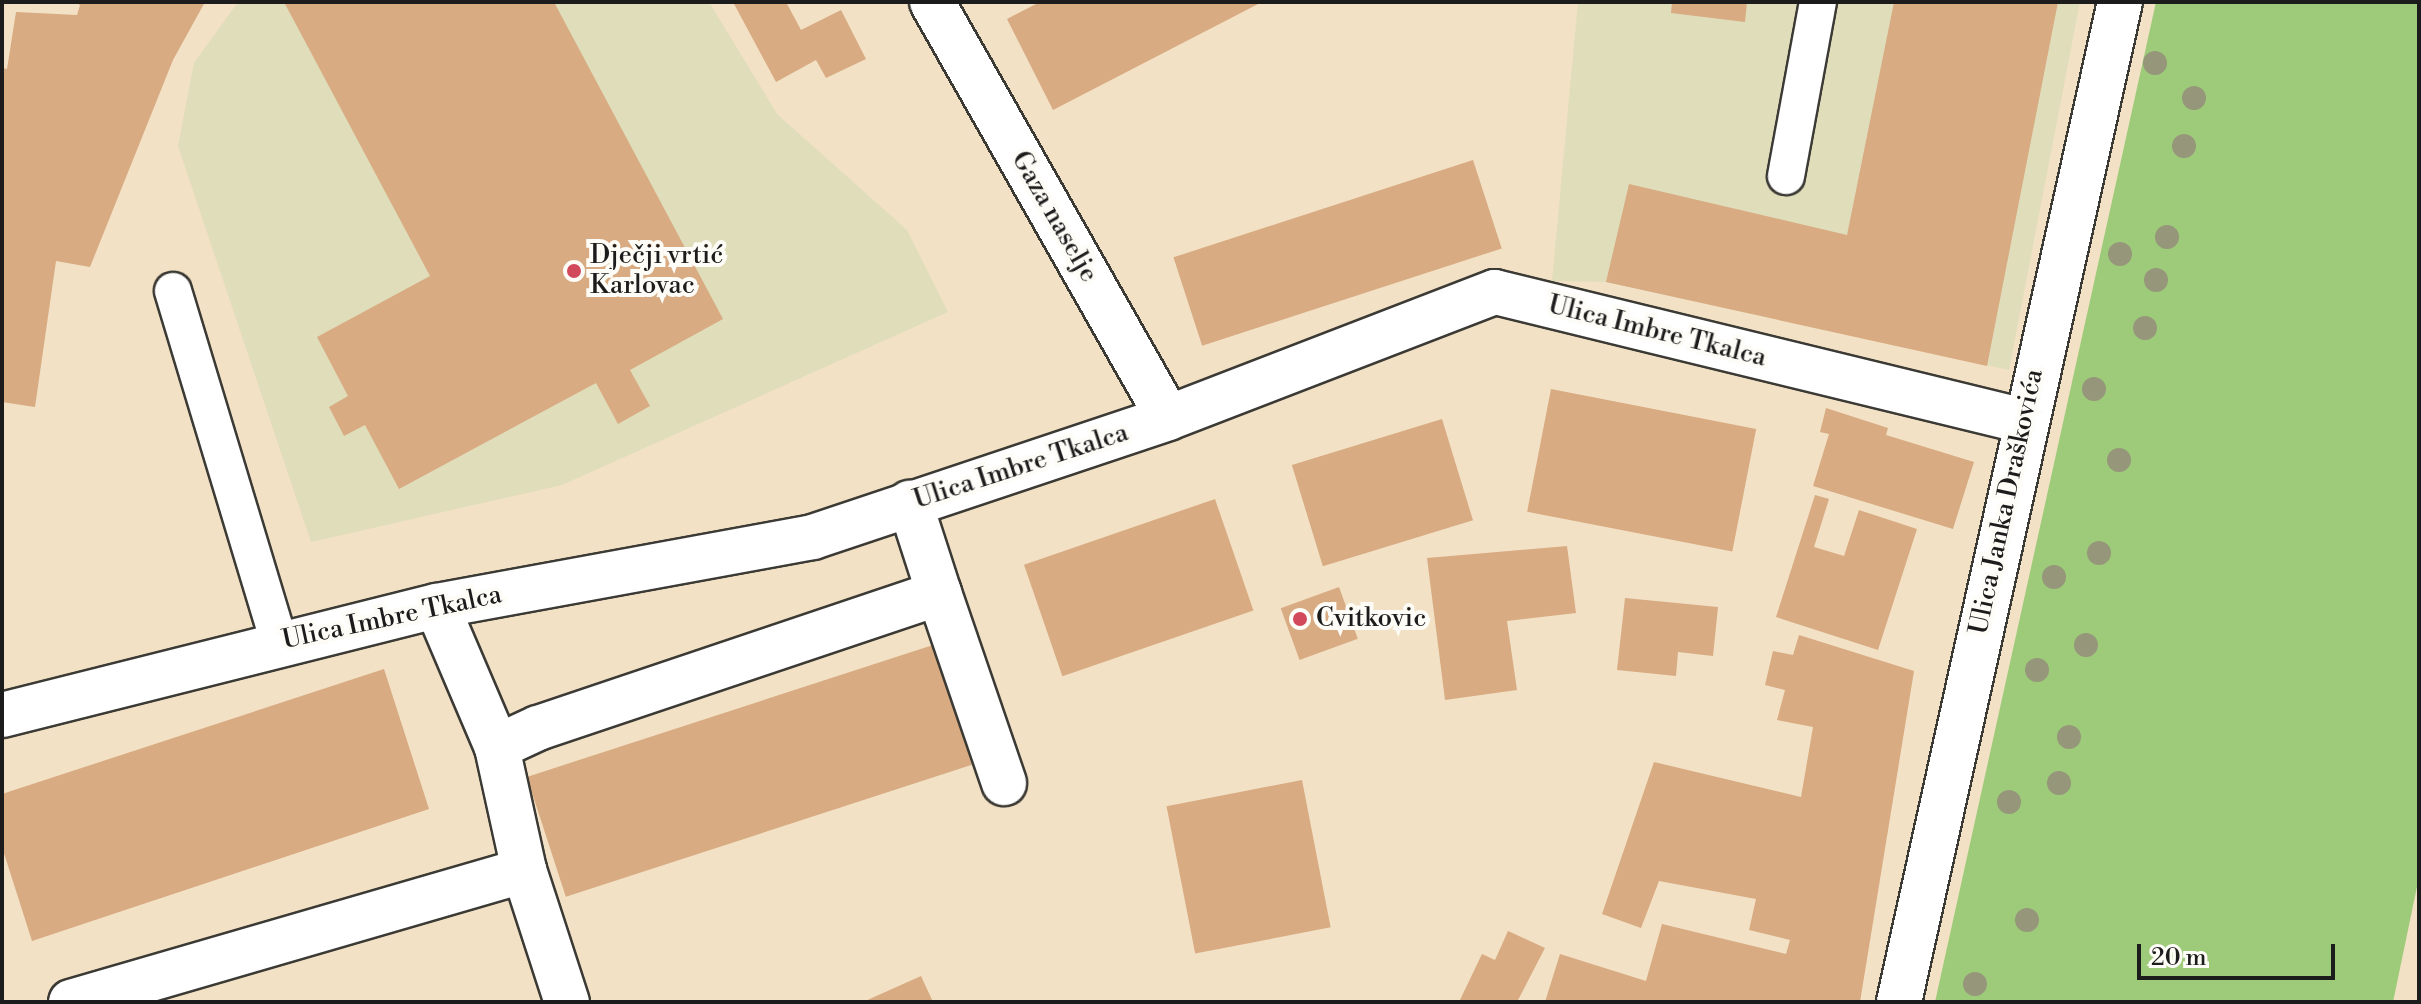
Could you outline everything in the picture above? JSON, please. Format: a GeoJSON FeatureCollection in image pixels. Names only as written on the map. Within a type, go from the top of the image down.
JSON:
{"type":"FeatureCollection","features":[{"type":"Feature","properties":{"kind":"street","name":"Ulica Janka Draškovića"},"geometry":{"type":"LineString","coordinates":[[1899,1002],[2024,421],[2120,2]]}},
{"type":"Feature","properties":{"kind":"street","name":"Gaza naselje"},"geometry":{"type":"LineString","coordinates":[[947,7],[1168,418]]}},
{"type":"Feature","properties":{"kind":"street","name":"Ulica Imbre Tkalca"},"geometry":{"type":"LineString","coordinates":[[2,715],[279,642],[437,606],[813,537],[1168,418],[1495,292],[2024,421]]}},
{"type":"Feature","properties":{"kind":"street"},"geometry":{"type":"LineString","coordinates":[[910,503],[1004,783]]}},
{"type":"Feature","properties":{"kind":"street"},"geometry":{"type":"LineString","coordinates":[[497,747],[538,728],[939,593]]}},
{"type":"Feature","properties":{"kind":"street"},"geometry":{"type":"LineString","coordinates":[[437,606],[497,747],[524,870],[567,1002]]}},
{"type":"Feature","properties":{"kind":"street"},"geometry":{"type":"LineString","coordinates":[[71,1002],[524,870]]}},
{"type":"Feature","properties":{"kind":"lane"},"geometry":{"type":"LineString","coordinates":[[1786,176],[1818,2]]}},
{"type":"Feature","properties":{"kind":"lane"},"geometry":{"type":"LineString","coordinates":[[173,291],[279,642]]}},
{"type":"Feature","properties":{"kind":"shaded area","name":"Dječji vrtić Karlovac"},"geometry":{"type":"Polygon","coordinates":[[[238,2],[709,2],[777,114],[907,230],[948,312],[562,485],[311,542],[178,146],[194,63],[238,2]]]}},
{"type":"Feature","properties":{"kind":"shaded area"},"geometry":{"type":"Polygon","coordinates":[[[1578,2],[2080,2],[2009,370],[1606,282],[1552,281],[1578,2]]]}},
{"type":"Feature","properties":{"kind":"green space"},"geometry":{"type":"Polygon","coordinates":[[[2156,2],[2419,2],[2419,877],[2393,1002],[1935,1002],[2156,2]]]}},
{"type":"Feature","properties":{"kind":"building"},"geometry":{"type":"Polygon","coordinates":[[[75,2],[205,2],[173,60],[90,267],[56,261],[35,407],[2,402],[2,68],[7,69],[16,12],[77,15],[80,5],[75,2]]]}},
{"type":"Feature","properties":{"kind":"building"},"geometry":{"type":"Polygon","coordinates":[[[284,2],[554,2],[723,319],[630,370],[650,406],[618,424],[596,383],[399,489],[365,425],[344,436],[329,407],[348,396],[317,337],[430,276],[284,2]]]}},
{"type":"Feature","properties":{"kind":"building"},"geometry":{"type":"Polygon","coordinates":[[[733,2],[786,2],[801,30],[841,10],[866,59],[826,78],[816,60],[776,82],[733,2]]]}},
{"type":"Feature","properties":{"kind":"building"},"geometry":{"type":"Polygon","coordinates":[[[1040,2],[1262,2],[1053,110],[1007,19],[1040,2]]]}},
{"type":"Feature","properties":{"kind":"building"},"geometry":{"type":"Polygon","coordinates":[[[1672,2],[1747,2],[1745,22],[1671,13],[1672,2]]]}},
{"type":"Feature","properties":{"kind":"building"},"geometry":{"type":"Polygon","coordinates":[[[1894,2],[2058,2],[1987,366],[1606,282],[1629,184],[1847,235],[1894,2]]]}},
{"type":"Feature","properties":{"kind":"building"},"geometry":{"type":"Polygon","coordinates":[[[1473,160],[1502,248],[1202,346],[1173,257],[1473,160]]]}},
{"type":"Feature","properties":{"kind":"building"},"geometry":{"type":"Polygon","coordinates":[[[1551,389],[1756,429],[1732,552],[1527,512],[1551,389]]]}},
{"type":"Feature","properties":{"kind":"building"},"geometry":{"type":"Polygon","coordinates":[[[1826,408],[1888,428],[1886,435],[1974,462],[1953,529],[1813,486],[1829,434],[1820,432],[1826,408]]]}},
{"type":"Feature","properties":{"kind":"building"},"geometry":{"type":"Polygon","coordinates":[[[1442,419],[1473,520],[1323,566],[1292,465],[1442,419]]]}},
{"type":"Feature","properties":{"kind":"building"},"geometry":{"type":"Polygon","coordinates":[[[1815,495],[1829,499],[1814,547],[1844,556],[1859,510],[1917,529],[1878,650],[1776,617],[1815,495]]]}},
{"type":"Feature","properties":{"kind":"building"},"geometry":{"type":"Polygon","coordinates":[[[1215,499],[1253,611],[1062,676],[1024,565],[1215,499]]]}},
{"type":"Feature","properties":{"kind":"building"},"geometry":{"type":"Polygon","coordinates":[[[1567,546],[1576,613],[1507,621],[1517,690],[1445,700],[1427,558],[1567,546]]]}},
{"type":"Feature","properties":{"kind":"building"},"geometry":{"type":"Polygon","coordinates":[[[1339,587],[1358,639],[1300,660],[1281,608],[1339,587]]]}},
{"type":"Feature","properties":{"kind":"building"},"geometry":{"type":"Polygon","coordinates":[[[1625,598],[1718,607],[1713,656],[1678,652],[1676,676],[1617,670],[1625,598]]]}},
{"type":"Feature","properties":{"kind":"building"},"geometry":{"type":"Polygon","coordinates":[[[1799,635],[1914,671],[1860,1002],[1545,1002],[1560,954],[1646,981],[1662,924],[1786,954],[1790,940],[1749,930],[1756,899],[1659,881],[1641,928],[1602,914],[1654,762],[1801,797],[1813,727],[1777,720],[1785,690],[1765,685],[1773,651],[1793,655],[1799,635]]]}},
{"type":"Feature","properties":{"kind":"building"},"geometry":{"type":"Polygon","coordinates":[[[933,645],[972,765],[566,897],[527,777],[933,645]]]}},
{"type":"Feature","properties":{"kind":"building"},"geometry":{"type":"Polygon","coordinates":[[[384,669],[429,809],[32,941],[2,847],[2,794],[384,669]]]}},
{"type":"Feature","properties":{"kind":"building"},"geometry":{"type":"Polygon","coordinates":[[[1302,780],[1331,927],[1195,954],[1167,806],[1302,780]]]}},
{"type":"Feature","properties":{"kind":"building"},"geometry":{"type":"Polygon","coordinates":[[[1508,931],[1545,948],[1517,1002],[1459,1002],[1482,954],[1495,960],[1508,931]]]}},
{"type":"Feature","properties":{"kind":"building"},"geometry":{"type":"Polygon","coordinates":[[[921,976],[933,1002],[863,1002],[921,976]]]}},
{"type":"Feature","properties":{"kind":"place","name":"Dječji vrtić Karlovac"},"geometry":{"type":"Point","coordinates":[574,271]}},
{"type":"Feature","properties":{"kind":"place","name":"Cvitkovic"},"geometry":{"type":"Point","coordinates":[1300,619]}}]}
